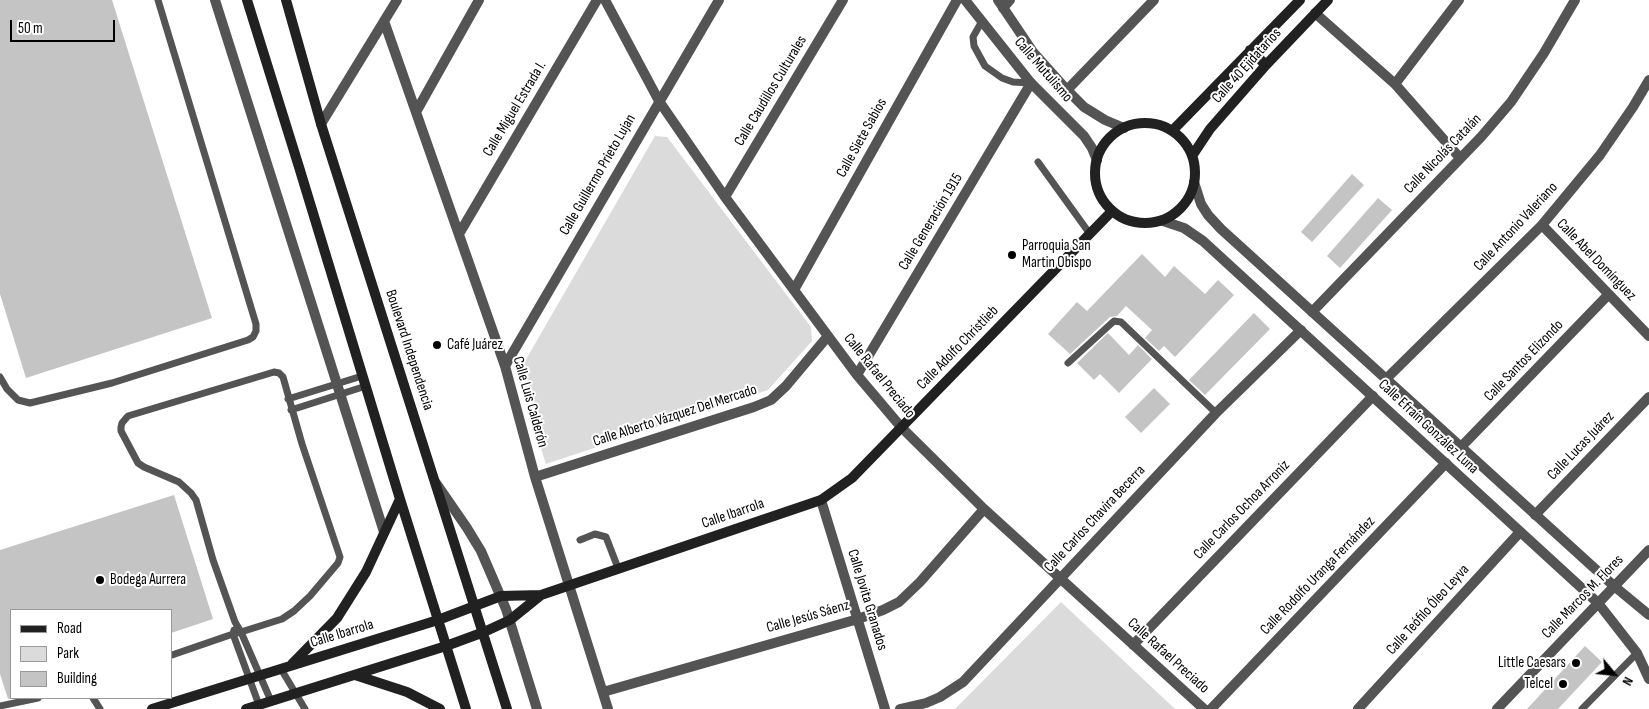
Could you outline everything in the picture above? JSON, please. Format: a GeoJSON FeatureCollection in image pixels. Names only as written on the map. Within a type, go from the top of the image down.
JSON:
{"type":"FeatureCollection","features":[{"type":"Feature","properties":{"kind":"main road"},"geometry":{"type":"LineString","coordinates":[[246,0],[466,709]]}},
{"type":"Feature","properties":{"kind":"main road","name":"Boulevard Independencia"},"geometry":{"type":"LineString","coordinates":[[286,0],[321,124],[476,605],[507,709]]}},
{"type":"Feature","properties":{"kind":"main road","name":"Calle 40 Ejidatarios"},"geometry":{"type":"LineString","coordinates":[[1172,131],[1300,0]]}},
{"type":"Feature","properties":{"kind":"main road","name":"Calle 40 Ejidatarios"},"geometry":{"type":"LineString","coordinates":[[1192,156],[1210,129],[1266,65],[1328,0]]}},
{"type":"Feature","properties":{"kind":"main road"},"geometry":{"type":"LineString","coordinates":[[1250,50],[1266,65]]}},
{"type":"Feature","properties":{"kind":"main road"},"geometry":{"type":"LineString","coordinates":[[1138,124],[1163,126],[1172,131],[1187,143],[1192,156],[1195,169],[1194,182],[1188,198],[1177,212],[1163,220],[1149,224],[1123,219],[1112,211],[1102,199],[1096,184],[1095,168],[1104,144],[1115,133],[1138,124]]}},
{"type":"Feature","properties":{"kind":"main road","name":"Calle Adolfo Christlieb"},"geometry":{"type":"LineString","coordinates":[[820,500],[852,478],[1112,211]]}},
{"type":"Feature","properties":{"kind":"main road"},"geometry":{"type":"LineString","coordinates":[[285,667],[337,618],[366,572],[400,499]]}},
{"type":"Feature","properties":{"kind":"main road","name":"Calle Ibarrola"},"geometry":{"type":"LineString","coordinates":[[152,709],[438,620],[501,596],[541,595],[820,500]]}},
{"type":"Feature","properties":{"kind":"main road","name":"Calle Ibarrola"},"geometry":{"type":"LineString","coordinates":[[246,709],[446,646],[484,632],[510,620],[541,595]]}},
{"type":"Feature","properties":{"kind":"main road"},"geometry":{"type":"LineString","coordinates":[[354,675],[407,692],[440,709]]}},
{"type":"Feature","properties":{"kind":"street"},"geometry":{"type":"LineString","coordinates":[[215,0],[384,532]]}},
{"type":"Feature","properties":{"kind":"street"},"geometry":{"type":"LineString","coordinates":[[321,124],[396,0]]}},
{"type":"Feature","properties":{"kind":"street"},"geometry":{"type":"LineString","coordinates":[[416,112],[479,0]]}},
{"type":"Feature","properties":{"kind":"street","name":"Calle Miguel Estrada I."},"geometry":{"type":"LineString","coordinates":[[458,234],[597,0]]}},
{"type":"Feature","properties":{"kind":"street","name":"Calle Rafael Preciado"},"geometry":{"type":"LineString","coordinates":[[605,0],[659,100],[725,197],[857,375],[901,428],[984,509],[1204,709]]}},
{"type":"Feature","properties":{"kind":"street","name":"Calle Guillermo Prieto Lujan"},"geometry":{"type":"LineString","coordinates":[[505,366],[719,0]]}},
{"type":"Feature","properties":{"kind":"street","name":"Calle Caudillos Culturales"},"geometry":{"type":"LineString","coordinates":[[725,197],[843,0]]}},
{"type":"Feature","properties":{"kind":"street","name":"Calle Siete Sabios"},"geometry":{"type":"LineString","coordinates":[[794,290],[957,0]]}},
{"type":"Feature","properties":{"kind":"street","name":"Calle Mutulismo"},"geometry":{"type":"LineString","coordinates":[[965,0],[1031,83],[1084,136],[1097,160]]}},
{"type":"Feature","properties":{"kind":"street"},"geometry":{"type":"LineString","coordinates":[[1066,90],[1154,0]]}},
{"type":"Feature","properties":{"kind":"street"},"geometry":{"type":"LineString","coordinates":[[1395,84],[1459,0]]}},
{"type":"Feature","properties":{"kind":"street","name":"Calle Nicolás Catalán"},"geometry":{"type":"LineString","coordinates":[[1312,312],[1481,137],[1511,102],[1544,53],[1575,0]]}},
{"type":"Feature","properties":{"kind":"street","name":"Calle Mutulismo"},"geometry":{"type":"LineString","coordinates":[[1004,2],[1032,52],[1066,90],[1084,107],[1105,120],[1124,128]]}},
{"type":"Feature","properties":{"kind":"street"},"geometry":{"type":"LineString","coordinates":[[1315,13],[1395,84],[1460,158]]}},
{"type":"Feature","properties":{"kind":"street","name":"Calle Luis Calderón"},"geometry":{"type":"LineString","coordinates":[[384,21],[505,366],[535,477],[608,709]]}},
{"type":"Feature","properties":{"kind":"street","name":"Calle Antonio Valeriano"},"geometry":{"type":"LineString","coordinates":[[1386,379],[1542,225],[1600,155],[1649,80]]}},
{"type":"Feature","properties":{"kind":"street","name":"Calle Generación 1915"},"geometry":{"type":"LineString","coordinates":[[857,375],[1031,83]]}},
{"type":"Feature","properties":{"kind":"street","name":"Calle Efraín González Luna"},"geometry":{"type":"LineString","coordinates":[[1194,182],[1201,204],[1221,229],[1614,586],[1649,615]]}},
{"type":"Feature","properties":{"kind":"street","name":"Calle Efraín González Luna"},"geometry":{"type":"LineString","coordinates":[[1163,220],[1184,228],[1203,241],[1598,603],[1637,653],[1649,680]]}},
{"type":"Feature","properties":{"kind":"street","name":"Calle Abel Domínguez"},"geometry":{"type":"LineString","coordinates":[[1542,225],[1649,336]]}},
{"type":"Feature","properties":{"kind":"street","name":"Calle Santos Elizondo"},"geometry":{"type":"LineString","coordinates":[[1461,447],[1608,295]]}},
{"type":"Feature","properties":{"kind":"street","name":"Calle Carlos Chavira Becerra"},"geometry":{"type":"LineString","coordinates":[[900,709],[940,698],[963,682],[1216,413],[1301,330]]}},
{"type":"Feature","properties":{"kind":"street","name":"Calle Alberto Vázquez Del Mercado"},"geometry":{"type":"LineString","coordinates":[[535,477],[772,400],[828,336]]}},
{"type":"Feature","properties":{"kind":"street","name":"Calle Carlos Ochoa Arroniz"},"geometry":{"type":"LineString","coordinates":[[1133,645],[1373,396]]}},
{"type":"Feature","properties":{"kind":"street","name":"Calle Lucas Juárez"},"geometry":{"type":"LineString","coordinates":[[1536,515],[1649,397]]}},
{"type":"Feature","properties":{"kind":"street","name":"Calle Rodolfo Uranga Fernández"},"geometry":{"type":"LineString","coordinates":[[1212,709],[1446,463]]}},
{"type":"Feature","properties":{"kind":"street"},"geometry":{"type":"LineString","coordinates":[[436,483],[481,551],[510,620],[537,709]]}},
{"type":"Feature","properties":{"kind":"street","name":"Calle Jovita Granados"},"geometry":{"type":"LineString","coordinates":[[820,500],[885,709]]}},
{"type":"Feature","properties":{"kind":"street","name":"Calle Jesús Sáenz"},"geometry":{"type":"LineString","coordinates":[[603,692],[858,619],[883,610],[899,602],[920,582],[984,509]]}},
{"type":"Feature","properties":{"kind":"street","name":"Calle Teófilo Óleo Leyva"},"geometry":{"type":"LineString","coordinates":[[1358,709],[1520,532]]}},
{"type":"Feature","properties":{"kind":"street","name":"Calle Marcos M. Flores"},"geometry":{"type":"LineString","coordinates":[[1497,709],[1649,550]]}},
{"type":"Feature","properties":{"kind":"lane"},"geometry":{"type":"LineString","coordinates":[[0,377],[7,389],[18,400],[30,403],[112,383],[221,349],[248,340],[256,331],[256,324],[158,0]]}},
{"type":"Feature","properties":{"kind":"lane"},"geometry":{"type":"LineString","coordinates":[[982,21],[973,37],[974,46],[985,66],[1002,78],[1013,82],[1031,83]]}},
{"type":"Feature","properties":{"kind":"lane"},"geometry":{"type":"LineString","coordinates":[[1038,162],[1090,234]]}},
{"type":"Feature","properties":{"kind":"lane"},"geometry":{"type":"LineString","coordinates":[[1068,363],[1114,321],[1121,322],[1216,413]]}},
{"type":"Feature","properties":{"kind":"lane"},"geometry":{"type":"LineString","coordinates":[[172,655],[233,634],[241,632],[282,619],[294,611],[322,583],[338,563],[340,557],[291,410],[283,377],[279,373],[274,372],[128,416],[122,423],[121,431],[138,463],[179,482],[196,500],[213,560],[235,622],[241,632],[254,677],[259,705]]}},
{"type":"Feature","properties":{"kind":"lane"},"geometry":{"type":"LineString","coordinates":[[288,398],[336,383],[364,381]]}},
{"type":"Feature","properties":{"kind":"lane"},"geometry":{"type":"LineString","coordinates":[[291,410],[340,394],[364,381]]}},
{"type":"Feature","properties":{"kind":"lane"},"geometry":{"type":"LineString","coordinates":[[580,540],[595,534],[606,537],[618,568]]}},
{"type":"Feature","properties":{"kind":"lane"},"geometry":{"type":"LineString","coordinates":[[235,622],[233,634],[254,677],[271,702]]}},
{"type":"Feature","properties":{"kind":"lane"},"geometry":{"type":"LineString","coordinates":[[1582,709],[1637,653]]}},
{"type":"Feature","properties":{"kind":"lane"},"geometry":{"type":"LineString","coordinates":[[285,667],[295,694],[305,709]]}},
{"type":"Feature","properties":{"kind":"lane"},"geometry":{"type":"LineString","coordinates":[[0,706],[9,707],[35,699]]}},
{"type":"Feature","properties":{"kind":"green space"},"geometry":{"type":"Polygon","coordinates":[[[655,136],[667,137],[811,327],[812,341],[768,390],[546,464],[517,375],[655,136]]]}},
{"type":"Feature","properties":{"kind":"green space"},"geometry":{"type":"Polygon","coordinates":[[[1061,602],[1175,709],[955,709],[1061,602]]]}},
{"type":"Feature","properties":{"kind":"building"},"geometry":{"type":"Polygon","coordinates":[[[0,0],[112,0],[212,318],[26,378],[0,294],[0,0]]]}},
{"type":"Feature","properties":{"kind":"building"},"geometry":{"type":"Polygon","coordinates":[[[1352,174],[1364,185],[1312,242],[1301,232],[1352,174]]]}},
{"type":"Feature","properties":{"kind":"building"},"geometry":{"type":"Polygon","coordinates":[[[1378,198],[1392,210],[1340,268],[1327,256],[1378,198]]]}},
{"type":"Feature","properties":{"kind":"building"},"geometry":{"type":"Polygon","coordinates":[[[1142,254],[1165,277],[1174,266],[1205,294],[1218,280],[1234,295],[1175,357],[1164,346],[1159,351],[1145,338],[1152,330],[1126,306],[1117,316],[1110,317],[1070,354],[1048,334],[1077,302],[1087,311],[1142,254]]]}},
{"type":"Feature","properties":{"kind":"building"},"geometry":{"type":"Polygon","coordinates":[[[1254,313],[1270,329],[1205,395],[1189,380],[1254,313]]]}},
{"type":"Feature","properties":{"kind":"building"},"geometry":{"type":"Polygon","coordinates":[[[1108,333],[1129,355],[1138,345],[1152,359],[1119,393],[1100,374],[1094,380],[1077,363],[1108,333]]]}},
{"type":"Feature","properties":{"kind":"building"},"geometry":{"type":"Polygon","coordinates":[[[1154,388],[1170,404],[1141,433],[1125,417],[1154,388]]]}},
{"type":"Feature","properties":{"kind":"building","name":"Bodega Aurrera"},"geometry":{"type":"Polygon","coordinates":[[[174,495],[213,619],[172,633],[172,609],[10,609],[10,698],[8,699],[0,674],[0,550],[174,495]]]}},
{"type":"Feature","properties":{"kind":"building"},"geometry":{"type":"Polygon","coordinates":[[[1585,646],[1602,662],[1558,709],[1527,709],[1585,646]]]}},
{"type":"Feature","properties":{"kind":"place","name":"Parroquia San Martin Obispo"},"geometry":{"type":"Point","coordinates":[1012,255]}},
{"type":"Feature","properties":{"kind":"place","name":"Café Juárez"},"geometry":{"type":"Point","coordinates":[437,345]}},
{"type":"Feature","properties":{"kind":"place","name":"Bodega Aurrera"},"geometry":{"type":"Point","coordinates":[100,580]}},
{"type":"Feature","properties":{"kind":"place","name":"Little Caesars"},"geometry":{"type":"Point","coordinates":[1576,663]}},
{"type":"Feature","properties":{"kind":"place","name":"Telcel"},"geometry":{"type":"Point","coordinates":[1563,684]}}]}
